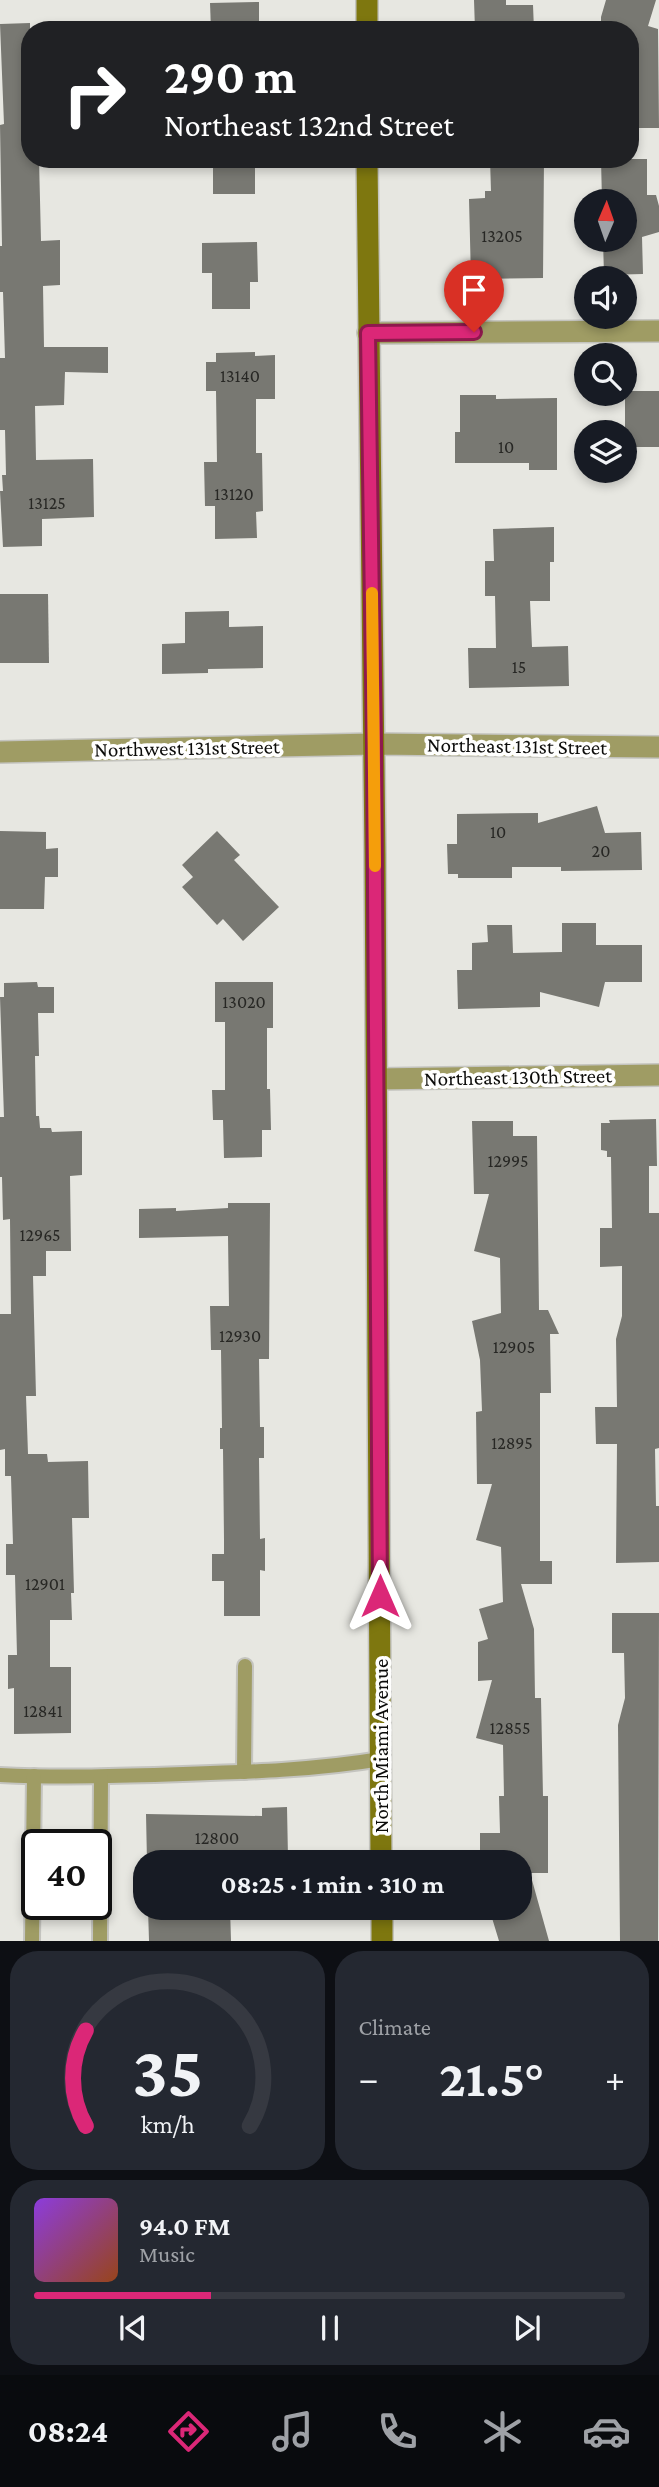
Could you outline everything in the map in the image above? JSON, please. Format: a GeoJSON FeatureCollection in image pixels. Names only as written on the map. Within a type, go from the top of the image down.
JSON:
{"type":"FeatureCollection","features":[{"type":"Feature","properties":{"kind":"street"},"geometry":{"type":"LineString","coordinates":[[367,0],[367,21]]}},
{"type":"Feature","properties":{"kind":"street","name":"North Miami Avenue"},"geometry":{"type":"LineString","coordinates":[[368,168],[381,1850]]}},
{"type":"Feature","properties":{"kind":"street"},"geometry":{"type":"LineString","coordinates":[[368,333],[659,331]]}},
{"type":"Feature","properties":{"kind":"street","name":"Northeast 131st Street"},"geometry":{"type":"LineString","coordinates":[[374,744],[659,747]]}},
{"type":"Feature","properties":{"kind":"street","name":"Northwest 131st Street"},"geometry":{"type":"LineString","coordinates":[[0,752],[374,744]]}},
{"type":"Feature","properties":{"kind":"street","name":"Northeast 130th Street"},"geometry":{"type":"LineString","coordinates":[[377,1079],[659,1076]]}},
{"type":"Feature","properties":{"kind":"street"},"geometry":{"type":"LineString","coordinates":[[382,1920],[382,1941]]}},
{"type":"Feature","properties":{"kind":"lane"},"geometry":{"type":"LineString","coordinates":[[244,1772],[245,1666]]}},
{"type":"Feature","properties":{"kind":"lane"},"geometry":{"type":"LineString","coordinates":[[0,1775],[101,1777],[244,1772],[329,1768],[381,1759]]}},
{"type":"Feature","properties":{"kind":"lane"},"geometry":{"type":"LineString","coordinates":[[32,1941],[34,1776]]}},
{"type":"Feature","properties":{"kind":"lane"},"geometry":{"type":"LineString","coordinates":[[100,1941],[101,1777]]}},
{"type":"Feature","properties":{"kind":"building"},"geometry":{"type":"Polygon","coordinates":[[[474,0],[506,0],[506,5],[533,5],[534,21],[475,21],[474,0]]]}},
{"type":"Feature","properties":{"kind":"building"},"geometry":{"type":"Polygon","coordinates":[[[606,0],[656,0],[648,26],[658,29],[659,128],[639,128],[639,21],[601,21],[606,0]]]}},
{"type":"Feature","properties":{"kind":"building"},"geometry":{"type":"Polygon","coordinates":[[[259,2],[259,21],[211,21],[210,3],[259,2]]]}},
{"type":"Feature","properties":{"kind":"building"},"geometry":{"type":"Polygon","coordinates":[[[21,23],[21,168],[39,168],[41,241],[60,240],[60,285],[43,286],[44,347],[108,347],[108,373],[65,372],[64,405],[35,406],[36,460],[93,459],[94,517],[42,519],[42,546],[3,547],[0,491],[3,491],[2,475],[6,475],[5,430],[0,430],[0,358],[5,358],[3,292],[0,292],[0,125],[4,124],[0,24],[21,23]]]}},
{"type":"Feature","properties":{"kind":"building"},"geometry":{"type":"Polygon","coordinates":[[[639,159],[647,159],[647,195],[656,195],[659,206],[659,232],[642,237],[643,274],[637,274],[637,266],[604,266],[603,252],[637,252],[637,189],[602,189],[601,168],[639,168],[639,159]]]}},
{"type":"Feature","properties":{"kind":"building"},"geometry":{"type":"Polygon","coordinates":[[[213,168],[255,168],[255,194],[213,194],[213,168]]]}},
{"type":"Feature","properties":{"kind":"building"},"geometry":{"type":"Polygon","coordinates":[[[490,168],[544,168],[543,278],[471,279],[469,199],[485,198],[485,191],[491,191],[490,168]]]}},
{"type":"Feature","properties":{"kind":"building"},"geometry":{"type":"Polygon","coordinates":[[[257,242],[258,282],[250,282],[250,309],[212,309],[212,273],[202,273],[202,243],[257,242]]]}},
{"type":"Feature","properties":{"kind":"building"},"geometry":{"type":"Polygon","coordinates":[[[255,352],[255,356],[275,355],[275,399],[256,399],[256,453],[262,453],[263,511],[256,512],[257,538],[215,539],[215,506],[205,506],[204,462],[217,462],[216,391],[206,391],[206,362],[216,362],[216,353],[255,352]]]}},
{"type":"Feature","properties":{"kind":"building"},"geometry":{"type":"Polygon","coordinates":[[[637,391],[659,391],[659,447],[637,447],[637,420],[625,420],[625,406],[637,406],[637,391]]]}},
{"type":"Feature","properties":{"kind":"building"},"geometry":{"type":"Polygon","coordinates":[[[460,395],[496,395],[496,399],[557,398],[557,470],[529,470],[529,463],[455,463],[455,432],[460,432],[460,395]]]}},
{"type":"Feature","properties":{"kind":"building"},"geometry":{"type":"Polygon","coordinates":[[[554,527],[554,562],[550,562],[550,601],[530,601],[532,647],[568,646],[569,686],[469,688],[468,648],[496,648],[495,596],[485,596],[485,561],[494,561],[493,529],[554,527]]]}},
{"type":"Feature","properties":{"kind":"building"},"geometry":{"type":"Polygon","coordinates":[[[0,594],[48,594],[49,663],[0,663],[0,594]]]}},
{"type":"Feature","properties":{"kind":"building"},"geometry":{"type":"Polygon","coordinates":[[[229,611],[229,627],[263,626],[263,668],[208,669],[208,673],[162,674],[162,644],[185,643],[185,612],[229,611]]]}},
{"type":"Feature","properties":{"kind":"building"},"geometry":{"type":"Polygon","coordinates":[[[597,806],[605,833],[641,832],[642,870],[561,871],[561,867],[512,867],[512,878],[458,878],[458,874],[448,874],[447,844],[457,844],[457,814],[538,813],[538,823],[597,806]]]}},
{"type":"Feature","properties":{"kind":"building"},"geometry":{"type":"Polygon","coordinates":[[[0,831],[46,832],[46,849],[58,848],[58,877],[45,877],[44,909],[0,909],[0,831]]]}},
{"type":"Feature","properties":{"kind":"building"},"geometry":{"type":"Polygon","coordinates":[[[217,831],[240,855],[234,860],[279,907],[243,941],[223,919],[217,925],[182,887],[193,877],[182,865],[217,831]]]}},
{"type":"Feature","properties":{"kind":"building"},"geometry":{"type":"Polygon","coordinates":[[[562,923],[596,923],[596,945],[642,945],[642,982],[605,982],[599,1007],[540,992],[540,1007],[458,1009],[457,970],[472,970],[472,943],[488,942],[487,925],[512,925],[513,953],[562,952],[562,923]]]}},
{"type":"Feature","properties":{"kind":"building"},"geometry":{"type":"Polygon","coordinates":[[[37,982],[38,987],[54,987],[54,1013],[38,1013],[39,1056],[35,1056],[36,1116],[39,1116],[40,1128],[51,1128],[52,1132],[82,1131],[82,1175],[70,1176],[71,1251],[46,1251],[46,1276],[33,1276],[36,1396],[26,1396],[28,1454],[47,1454],[48,1462],[88,1461],[89,1518],[72,1518],[72,1620],[50,1620],[50,1667],[71,1667],[71,1733],[14,1734],[14,1688],[8,1689],[8,1655],[17,1655],[15,1575],[6,1575],[6,1544],[13,1544],[11,1476],[5,1476],[5,1449],[0,1450],[0,1314],[11,1314],[10,1219],[3,1220],[0,1177],[0,1117],[4,1117],[0,997],[4,997],[4,983],[37,982]]]}},
{"type":"Feature","properties":{"kind":"building"},"geometry":{"type":"Polygon","coordinates":[[[215,982],[273,982],[273,1028],[267,1028],[267,1089],[270,1089],[271,1130],[262,1130],[262,1157],[224,1158],[223,1120],[213,1120],[212,1090],[225,1090],[225,1022],[215,1022],[215,982]]]}},
{"type":"Feature","properties":{"kind":"building"},"geometry":{"type":"Polygon","coordinates":[[[656,1119],[657,1166],[649,1166],[649,1213],[659,1213],[659,1448],[655,1449],[659,1562],[616,1563],[617,1444],[596,1444],[595,1407],[617,1407],[616,1339],[622,1316],[622,1266],[600,1267],[600,1228],[612,1228],[611,1157],[607,1157],[607,1151],[601,1150],[601,1123],[610,1123],[609,1120],[656,1119]]]}},
{"type":"Feature","properties":{"kind":"building"},"geometry":{"type":"Polygon","coordinates":[[[472,1121],[513,1121],[513,1136],[537,1136],[539,1310],[548,1310],[559,1334],[550,1334],[551,1393],[540,1393],[540,1561],[552,1561],[552,1584],[521,1584],[534,1629],[535,1698],[541,1698],[543,1796],[548,1796],[548,1873],[532,1873],[532,1850],[480,1850],[480,1833],[500,1833],[499,1796],[504,1796],[503,1745],[476,1738],[492,1680],[478,1681],[478,1642],[488,1639],[479,1609],[503,1602],[501,1547],[476,1540],[492,1484],[477,1484],[476,1412],[482,1411],[480,1360],[472,1321],[501,1313],[500,1258],[474,1251],[489,1194],[474,1194],[472,1121]]]}},
{"type":"Feature","properties":{"kind":"building"},"geometry":{"type":"Polygon","coordinates":[[[228,1203],[270,1203],[269,1359],[259,1359],[260,1427],[264,1427],[264,1458],[259,1458],[260,1539],[265,1538],[265,1571],[260,1570],[260,1616],[224,1616],[224,1581],[212,1581],[212,1554],[224,1554],[224,1539],[223,1449],[220,1449],[221,1350],[211,1350],[210,1306],[229,1306],[228,1236],[139,1238],[139,1209],[176,1208],[176,1211],[228,1208],[228,1203]]]}},
{"type":"Feature","properties":{"kind":"building"},"geometry":{"type":"Polygon","coordinates":[[[612,1613],[659,1613],[658,1941],[620,1941],[618,1725],[625,1698],[624,1653],[612,1653],[612,1613]]]}},
{"type":"Feature","properties":{"kind":"building"},"geometry":{"type":"Polygon","coordinates":[[[287,1807],[288,1850],[147,1850],[146,1814],[262,1816],[262,1808],[287,1807]]]}},
{"type":"Feature","properties":{"kind":"building"},"geometry":{"type":"Polygon","coordinates":[[[532,1880],[549,1941],[499,1941],[493,1920],[532,1920],[532,1880]]]}},
{"type":"Feature","properties":{"kind":"building"},"geometry":{"type":"Polygon","coordinates":[[[148,1920],[230,1920],[231,1941],[149,1941],[148,1920]]]}},
{"type":"Feature","properties":{"kind":"slow traffic"},"geometry":{"type":"LineString","coordinates":[[372,593],[375,866]]}},
{"type":"Feature","properties":{"kind":"route"},"geometry":{"type":"LineString","coordinates":[[380,1596],[368,333],[474,332]]}}]}
